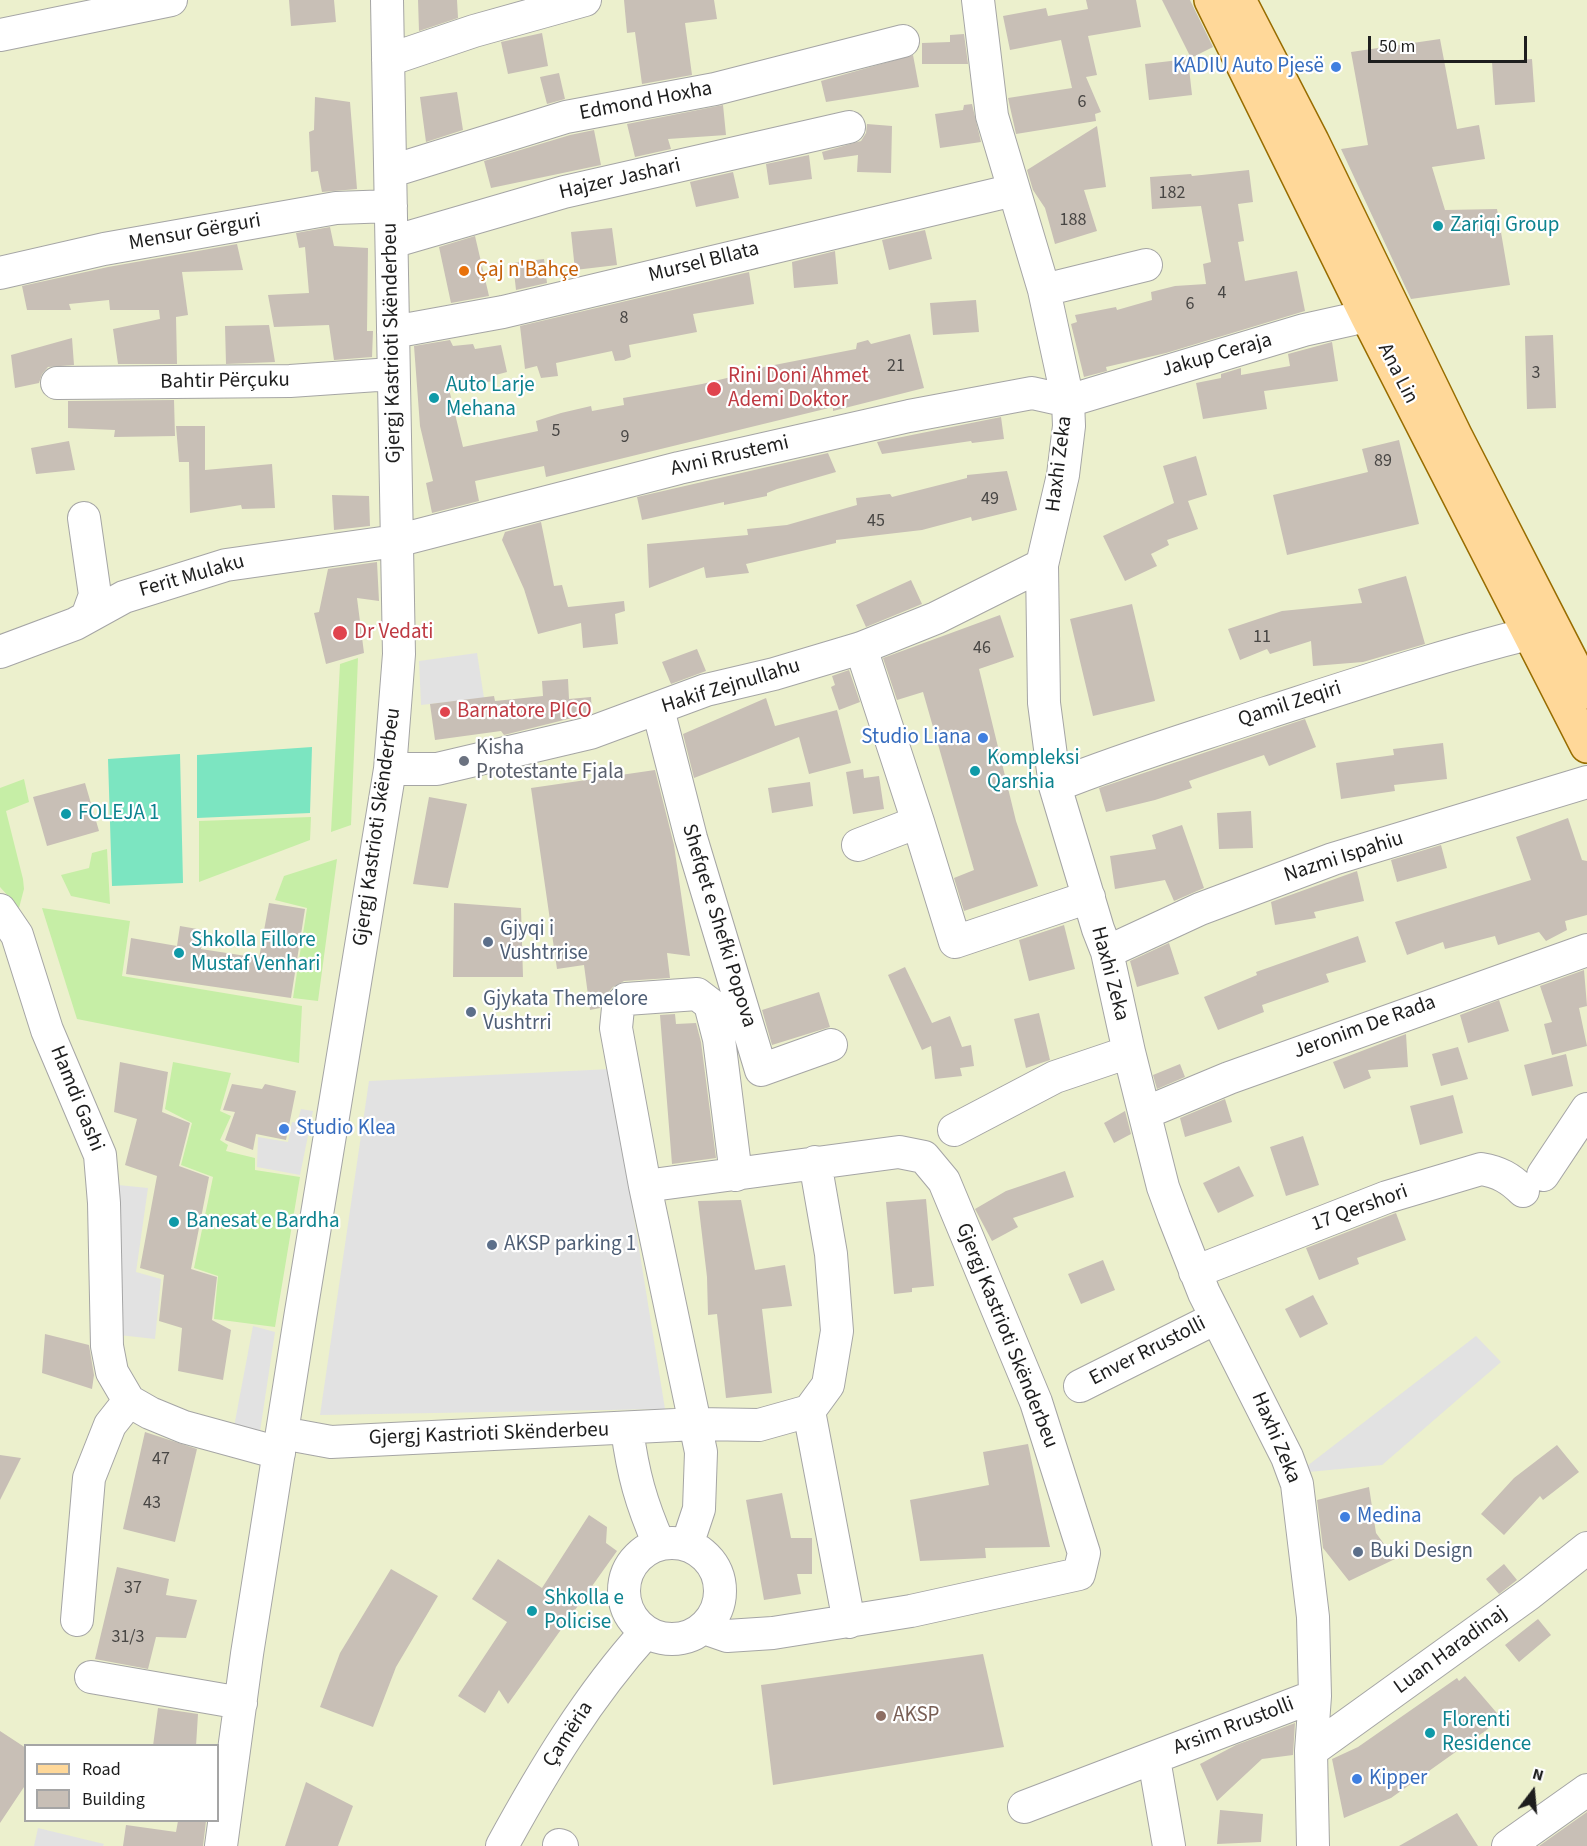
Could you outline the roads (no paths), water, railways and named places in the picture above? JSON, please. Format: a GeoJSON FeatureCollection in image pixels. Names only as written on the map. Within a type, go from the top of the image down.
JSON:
{"type":"FeatureCollection","features":[{"type":"Feature","properties":{"kind":"main road","name":"Ana Lin"},"geometry":{"type":"LineString","coordinates":[[1210,0],[1367,316],[1587,746]]}},
{"type":"Feature","properties":{"kind":"main road","name":"Ana Lin"},"geometry":{"type":"LineString","coordinates":[[1239,0],[1312,141],[1455,435],[1587,692]]}},
{"type":"Feature","properties":{"kind":"street"},"geometry":{"type":"LineString","coordinates":[[0,34],[171,0]]}},
{"type":"Feature","properties":{"kind":"street","name":"Gjergj Kastrioti Skënderbeu"},"geometry":{"type":"LineString","coordinates":[[221,1846],[280,1443],[390,769],[399,654],[392,374],[392,171],[387,0]]}},
{"type":"Feature","properties":{"kind":"street"},"geometry":{"type":"LineString","coordinates":[[388,60],[474,31],[585,0]]}},
{"type":"Feature","properties":{"kind":"street","name":"Haxhi Zeka"},"geometry":{"type":"LineString","coordinates":[[978,0],[992,116],[1044,290],[1068,400],[1069,426],[1063,475],[1042,565],[1044,703],[1055,786],[1107,952],[1163,1187],[1195,1272],[1287,1457],[1297,1484],[1313,1617],[1315,1696],[1311,1751],[1313,1846]]}},
{"type":"Feature","properties":{"kind":"street","name":"Edmond Hoxha"},"geometry":{"type":"LineString","coordinates":[[392,171],[566,117],[715,89],[903,41]]}},
{"type":"Feature","properties":{"kind":"street","name":"Hajzer Jashari"},"geometry":{"type":"LineString","coordinates":[[392,242],[564,192],[849,127]]}},
{"type":"Feature","properties":{"kind":"street","name":"Mursel Bllata"},"geometry":{"type":"LineString","coordinates":[[393,332],[503,312],[1014,190]]}},
{"type":"Feature","properties":{"kind":"street","name":"Mensur Gërguri"},"geometry":{"type":"LineString","coordinates":[[0,273],[104,249],[336,208],[392,206]]}},
{"type":"Feature","properties":{"kind":"street"},"geometry":{"type":"LineString","coordinates":[[1044,290],[1146,265]]}},
{"type":"Feature","properties":{"kind":"street","name":"Jakup Ceraja"},"geometry":{"type":"LineString","coordinates":[[1068,400],[1304,330],[1367,316]]}},
{"type":"Feature","properties":{"kind":"street","name":"Bahtir Përçuku"},"geometry":{"type":"LineString","coordinates":[[57,383],[290,381],[392,374]]}},
{"type":"Feature","properties":{"kind":"street","name":"Avni Rrustemi"},"geometry":{"type":"LineString","coordinates":[[396,541],[679,468],[909,416],[1032,393],[1068,400]]}},
{"type":"Feature","properties":{"kind":"street"},"geometry":{"type":"LineString","coordinates":[[84,518],[99,605]]}},
{"type":"Feature","properties":{"kind":"street","name":"Ferit Mulaku"},"geometry":{"type":"LineString","coordinates":[[0,652],[99,605],[226,565],[262,558],[341,550],[396,541]]}},
{"type":"Feature","properties":{"kind":"street","name":"Hakif Zejnullahu"},"geometry":{"type":"LineString","coordinates":[[390,769],[437,769],[590,733],[706,690],[774,674],[861,648],[936,618],[1042,565]]}},
{"type":"Feature","properties":{"kind":"street","name":"Qamil Zeqiri"},"geometry":{"type":"LineString","coordinates":[[1055,786],[1121,760],[1366,680],[1460,651],[1528,634]]}},
{"type":"Feature","properties":{"kind":"street"},"geometry":{"type":"LineString","coordinates":[[858,845],[918,822],[861,648]]}},
{"type":"Feature","properties":{"kind":"street","name":"Shefqet e Shefki Popova"},"geometry":{"type":"LineString","coordinates":[[658,709],[691,838],[761,1070],[831,1044]]}},
{"type":"Feature","properties":{"kind":"street","name":"Nazmi Ispahiu"},"geometry":{"type":"LineString","coordinates":[[1107,952],[1200,909],[1333,859],[1587,783]]}},
{"type":"Feature","properties":{"kind":"street","name":"Haxhi Zeka"},"geometry":{"type":"LineString","coordinates":[[918,822],[955,942],[1089,897]]}},
{"type":"Feature","properties":{"kind":"street","name":"Hamdi Gashi"},"geometry":{"type":"LineString","coordinates":[[0,910],[17,935],[47,1030],[100,1155],[104,1203],[107,1346],[112,1372],[129,1401]]}},
{"type":"Feature","properties":{"kind":"street","name":"Jeronim De Rada"},"geometry":{"type":"LineString","coordinates":[[1145,1113],[1229,1078],[1587,950]]}},
{"type":"Feature","properties":{"kind":"street"},"geometry":{"type":"LineString","coordinates":[[627,1430],[633,1474],[642,1505],[673,1545],[710,1561],[720,1586],[715,1613],[704,1628],[679,1639],[656,1637],[646,1632],[630,1616],[623,1595],[624,1584],[632,1563],[649,1548],[673,1545],[699,1509],[701,1486],[701,1452],[696,1425],[645,1186],[616,1028],[618,1008],[626,999],[697,994],[710,1004],[719,1039],[736,1175]]}},
{"type":"Feature","properties":{"kind":"street"},"geometry":{"type":"LineString","coordinates":[[954,1130],[1055,1077],[1129,1052]]}},
{"type":"Feature","properties":{"kind":"street","name":"17 Qershori"},"geometry":{"type":"LineString","coordinates":[[1195,1272],[1387,1197],[1481,1169],[1496,1171],[1513,1181],[1533,1183],[1587,1109]]}},
{"type":"Feature","properties":{"kind":"street","name":"Gjergj Kastrioti Skënderbeu"},"geometry":{"type":"LineString","coordinates":[[645,1186],[899,1152],[924,1157],[944,1181],[1036,1402],[1084,1553],[1079,1574],[849,1622]]}},
{"type":"Feature","properties":{"kind":"street"},"geometry":{"type":"LineString","coordinates":[[704,1628],[727,1636],[736,1636],[849,1622],[809,1411],[828,1385],[837,1330],[831,1254],[814,1162]]}},
{"type":"Feature","properties":{"kind":"street","name":"Enver Rrustolli"},"geometry":{"type":"LineString","coordinates":[[1080,1386],[1216,1318]]}},
{"type":"Feature","properties":{"kind":"street"},"geometry":{"type":"LineString","coordinates":[[77,1620],[89,1478],[110,1425],[129,1401],[150,1413],[184,1427],[280,1443]]}},
{"type":"Feature","properties":{"kind":"street","name":"Gjergj Kastrioti Skënderbeu"},"geometry":{"type":"LineString","coordinates":[[280,1443],[627,1430],[696,1425],[759,1425],[809,1411]]}},
{"type":"Feature","properties":{"kind":"street","name":"Luan Haradinaj"},"geometry":{"type":"LineString","coordinates":[[1311,1751],[1512,1606],[1587,1548]]}},
{"type":"Feature","properties":{"kind":"street","name":"Çamëria"},"geometry":{"type":"LineString","coordinates":[[502,1846],[524,1805],[591,1700],[614,1668],[646,1632]]}},
{"type":"Feature","properties":{"kind":"street"},"geometry":{"type":"LineString","coordinates":[[91,1677],[241,1703]]}},
{"type":"Feature","properties":{"kind":"street","name":"Arsim Rrustolli"},"geometry":{"type":"LineString","coordinates":[[1024,1807],[1315,1696]]}},
{"type":"Feature","properties":{"kind":"street","name":"Arsim Rrustolli"},"geometry":{"type":"LineString","coordinates":[[1154,1759],[1169,1846]]}},
{"type":"Feature","properties":{"kind":"street"},"geometry":{"type":"LineString","coordinates":[[1508,1846],[1587,1790]]}},
{"type":"Feature","properties":{"kind":"place","name":"KADIU Auto Pjesë"},"geometry":{"type":"Point","coordinates":[1336,67]}},
{"type":"Feature","properties":{"kind":"place","name":"Zariqi Group"},"geometry":{"type":"Point","coordinates":[1438,226]}},
{"type":"Feature","properties":{"kind":"place","name":"Çaj n'Bahçe"},"geometry":{"type":"Point","coordinates":[464,271]}},
{"type":"Feature","properties":{"kind":"place","name":"Rini Doni Ahmet Ademi Doktor"},"geometry":{"type":"Point","coordinates":[714,389]}},
{"type":"Feature","properties":{"kind":"place","name":"Auto Larje Mehana"},"geometry":{"type":"Point","coordinates":[434,398]}},
{"type":"Feature","properties":{"kind":"place","name":"Dr Vedati"},"geometry":{"type":"Point","coordinates":[340,633]}},
{"type":"Feature","properties":{"kind":"place","name":"Barnatore PICO"},"geometry":{"type":"Point","coordinates":[445,712]}},
{"type":"Feature","properties":{"kind":"place","name":"Studio Liana"},"geometry":{"type":"Point","coordinates":[983,738]}},
{"type":"Feature","properties":{"kind":"place","name":"Kisha Protestante Fjala"},"geometry":{"type":"Point","coordinates":[464,761]}},
{"type":"Feature","properties":{"kind":"place","name":"Kompleksi Qarshia"},"geometry":{"type":"Point","coordinates":[975,771]}},
{"type":"Feature","properties":{"kind":"place","name":"FOLEJA 1"},"geometry":{"type":"Point","coordinates":[66,814]}},
{"type":"Feature","properties":{"kind":"place","name":"Gjyqi i Vushtrrise"},"geometry":{"type":"Point","coordinates":[488,942]}},
{"type":"Feature","properties":{"kind":"place","name":"Shkolla Fillore Mustaf Venhari"},"geometry":{"type":"Point","coordinates":[179,953]}},
{"type":"Feature","properties":{"kind":"place","name":"Gjykata Themelore Vushtrri"},"geometry":{"type":"Point","coordinates":[471,1012]}},
{"type":"Feature","properties":{"kind":"place","name":"Studio Klea"},"geometry":{"type":"Point","coordinates":[284,1129]}},
{"type":"Feature","properties":{"kind":"place","name":"Banesat e Bardha"},"geometry":{"type":"Point","coordinates":[174,1222]}},
{"type":"Feature","properties":{"kind":"place","name":"AKSP parking 1"},"geometry":{"type":"Point","coordinates":[492,1245]}},
{"type":"Feature","properties":{"kind":"place","name":"Medina"},"geometry":{"type":"Point","coordinates":[1345,1517]}},
{"type":"Feature","properties":{"kind":"place","name":"Buki Design"},"geometry":{"type":"Point","coordinates":[1358,1552]}},
{"type":"Feature","properties":{"kind":"place","name":"Shkolla e Policise"},"geometry":{"type":"Point","coordinates":[532,1611]}},
{"type":"Feature","properties":{"kind":"place","name":"AKSP"},"geometry":{"type":"Point","coordinates":[881,1716]}},
{"type":"Feature","properties":{"kind":"place","name":"Florenti Residence"},"geometry":{"type":"Point","coordinates":[1430,1733]}},
{"type":"Feature","properties":{"kind":"place","name":"Kipper"},"geometry":{"type":"Point","coordinates":[1357,1779]}}]}
